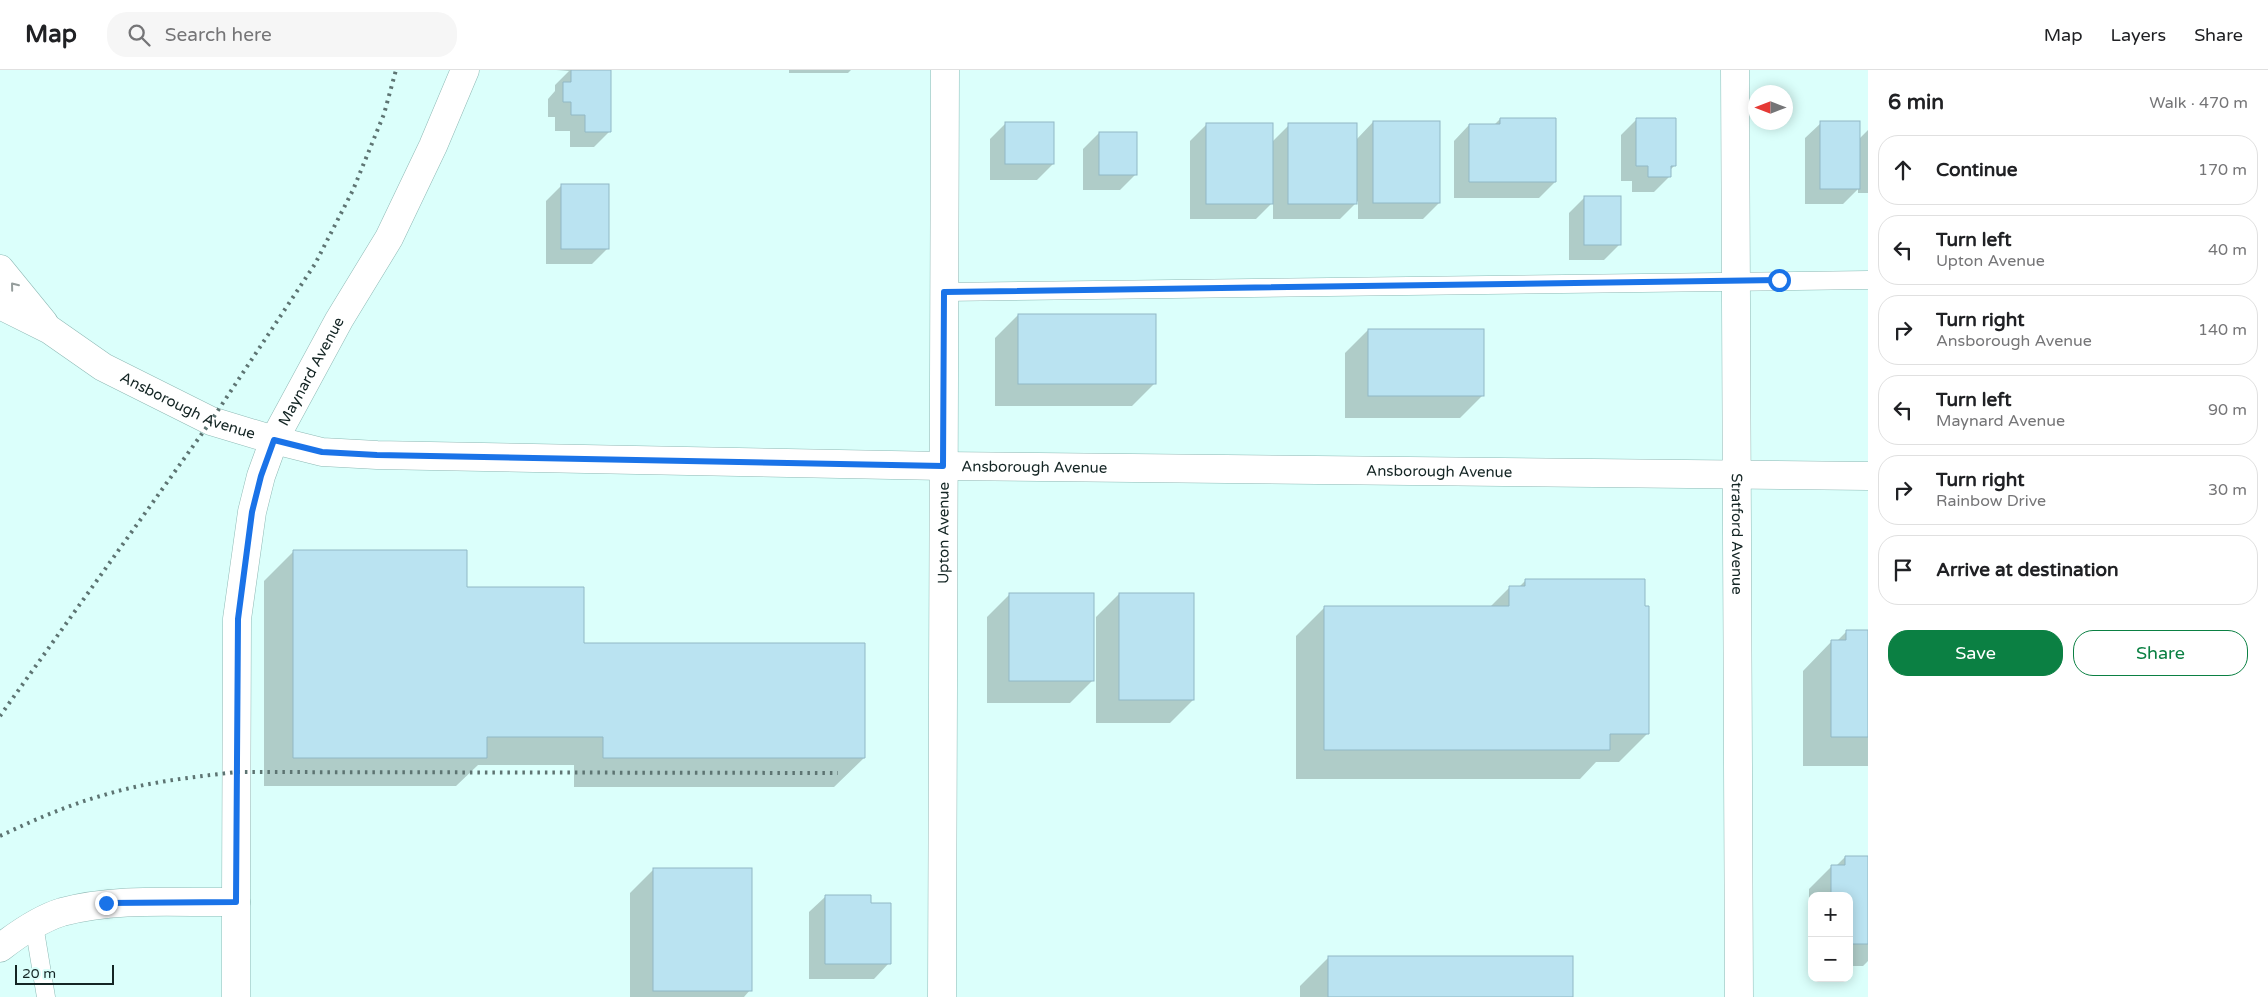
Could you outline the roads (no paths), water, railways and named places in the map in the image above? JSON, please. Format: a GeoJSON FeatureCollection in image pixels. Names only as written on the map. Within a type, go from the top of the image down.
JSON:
{"type":"FeatureCollection","features":[{"type":"Feature","properties":{"kind":"main road","name":"Maynard Avenue"},"geometry":{"type":"LineString","coordinates":[[236,997],[238,619],[252,512],[261,476],[274,440],[339,320],[389,238],[433,146],[465,70]]}},
{"type":"Feature","properties":{"kind":"main road","name":"Upton Avenue"},"geometry":{"type":"LineString","coordinates":[[942,997],[945,70]]}},
{"type":"Feature","properties":{"kind":"main road","name":"Stratford Avenue"},"geometry":{"type":"LineString","coordinates":[[1735,70],[1739,997]]}},
{"type":"Feature","properties":{"kind":"main road","name":"Ansborough Avenue"},"geometry":{"type":"LineString","coordinates":[[0,269],[50,330]]}},
{"type":"Feature","properties":{"kind":"main road","name":"Ansborough Avenue"},"geometry":{"type":"LineString","coordinates":[[0,305],[50,330],[103,367],[211,421],[322,452],[377,455],[943,466],[1868,476]]}},
{"type":"Feature","properties":{"kind":"main road"},"geometry":{"type":"LineString","coordinates":[[0,948],[21,931],[60,912],[106,903],[236,902]]}},
{"type":"Feature","properties":{"kind":"lane"},"geometry":{"type":"LineString","coordinates":[[944,292],[1735,280],[1868,280]]}},
{"type":"Feature","properties":{"kind":"lane"},"geometry":{"type":"LineString","coordinates":[[34,925],[46,997]]}},
{"type":"Feature","properties":{"kind":"railway"},"geometry":{"type":"LineString","coordinates":[[0,716],[211,421],[315,264],[353,190],[384,114],[396,70]]}},
{"type":"Feature","properties":{"kind":"railway"},"geometry":{"type":"LineString","coordinates":[[0,836],[64,808],[120,790],[237,772],[838,773]]}}]}
